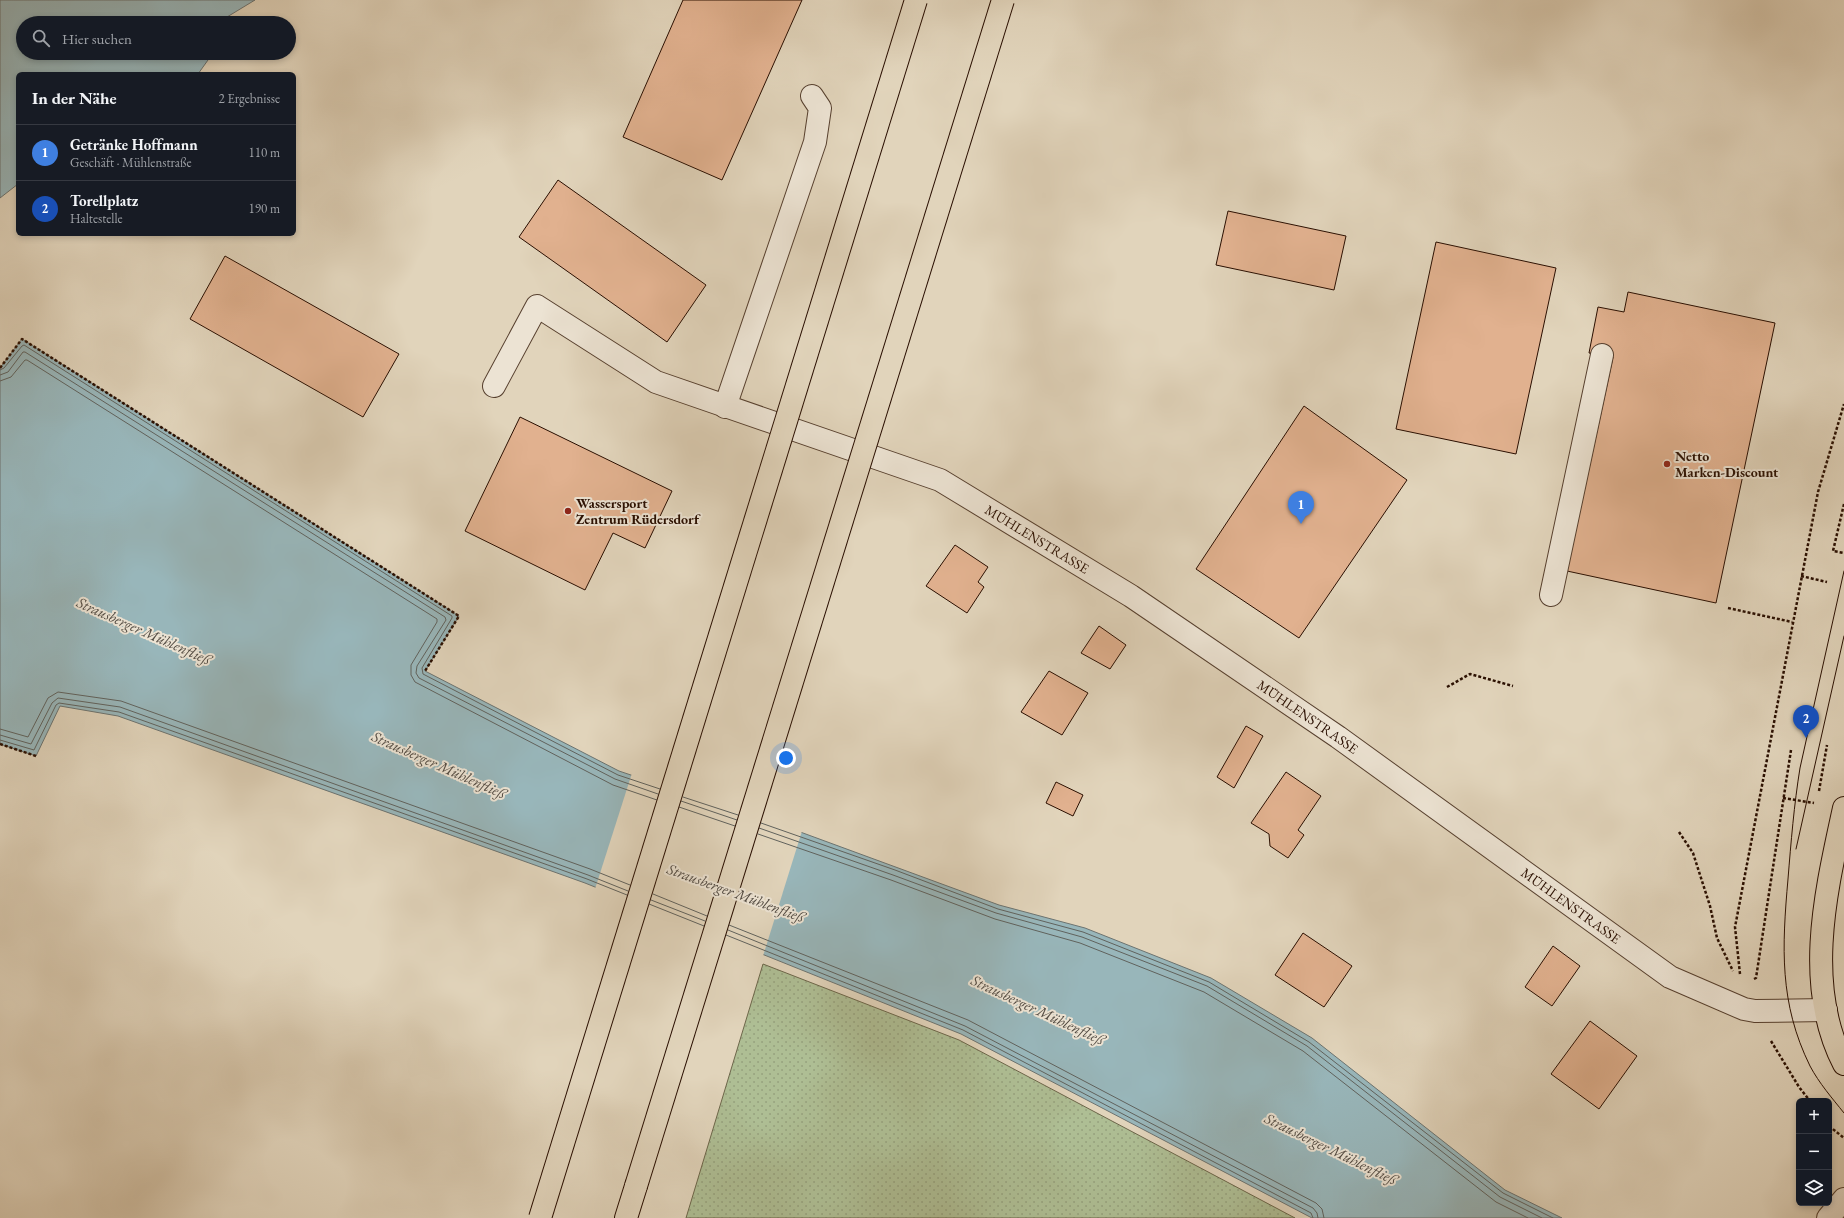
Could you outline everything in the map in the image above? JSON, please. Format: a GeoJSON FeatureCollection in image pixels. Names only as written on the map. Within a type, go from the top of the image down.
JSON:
{"type":"FeatureCollection","features":[{"type":"Feature","properties":{"kind":"main road"},"geometry":{"type":"LineString","coordinates":[[540,1218],[916,0]]}},
{"type":"Feature","properties":{"kind":"main road"},"geometry":{"type":"LineString","coordinates":[[626,1218],[1003,0]]}},
{"type":"Feature","properties":{"kind":"main road"},"geometry":{"type":"LineString","coordinates":[[1844,808],[1827,888],[1820,965],[1831,1035],[1844,1064]]}},
{"type":"Feature","properties":{"kind":"street"},"geometry":{"type":"LineString","coordinates":[[725,407],[815,142],[820,108],[812,96]]}},
{"type":"Feature","properties":{"kind":"street","name":"MÜHLENSTRASSE"},"geometry":{"type":"LineString","coordinates":[[494,386],[537,306],[656,382],[940,480],[1130,596],[1338,737],[1670,977],[1733,1006],[1755,1011],[1826,1010]]}},
{"type":"Feature","properties":{"kind":"street"},"geometry":{"type":"LineString","coordinates":[[1551,595],[1602,355]]}},
{"type":"Feature","properties":{"kind":"street"},"geometry":{"type":"LineString","coordinates":[[1828,1218],[1844,1199]]}},
{"type":"Feature","properties":{"kind":"path"},"geometry":{"type":"LineString","coordinates":[[0,368],[22,339],[459,616],[425,671]]}},
{"type":"Feature","properties":{"kind":"path"},"geometry":{"type":"LineString","coordinates":[[1741,984],[1735,927],[1818,492],[1844,404]]}},
{"type":"Feature","properties":{"kind":"path"},"geometry":{"type":"LineString","coordinates":[[1844,504],[1833,551],[1844,553]]}},
{"type":"Feature","properties":{"kind":"path"},"geometry":{"type":"LineString","coordinates":[[1801,576],[1827,582]]}},
{"type":"Feature","properties":{"kind":"path"},"geometry":{"type":"LineString","coordinates":[[1728,608],[1792,622]]}},
{"type":"Feature","properties":{"kind":"path"},"geometry":{"type":"LineString","coordinates":[[1447,686],[1470,674],[1513,686]]}},
{"type":"Feature","properties":{"kind":"path"},"geometry":{"type":"LineString","coordinates":[[0,744],[36,756]]}},
{"type":"Feature","properties":{"kind":"path"},"geometry":{"type":"LineString","coordinates":[[1741,984],[1756,978],[1791,750]]}},
{"type":"Feature","properties":{"kind":"path"},"geometry":{"type":"LineString","coordinates":[[1783,798],[1817,804]]}},
{"type":"Feature","properties":{"kind":"path"},"geometry":{"type":"LineString","coordinates":[[1679,832],[1693,853],[1710,906],[1717,938],[1728,962],[1773,1046],[1808,1098]]}},
{"type":"Feature","properties":{"kind":"path"},"geometry":{"type":"LineString","coordinates":[[1832,1128],[1844,1138]]}},
{"type":"Feature","properties":{"kind":"green space"},"geometry":{"type":"Polygon","coordinates":[[[763,964],[959,1040],[1295,1218],[686,1218],[763,964]]]}},
{"type":"Feature","properties":{"kind":"water"},"geometry":{"type":"Polygon","coordinates":[[[0,0],[255,0],[229,16],[16,16],[16,60],[208,60],[199,72],[16,72],[16,186],[0,198],[0,0]]]}},
{"type":"Feature","properties":{"kind":"water","name":"Strausberger Mühlenfließ"},"geometry":{"type":"Polygon","coordinates":[[[22,339],[459,616],[425,671],[619,771],[803,833],[999,905],[1085,928],[1211,978],[1312,1038],[1505,1190],[1562,1218],[1312,1218],[961,1034],[585,883],[118,716],[60,706],[36,756],[0,744],[0,368],[22,339]]]}},
{"type":"Feature","properties":{"kind":"pier"},"geometry":{"type":"Polygon","coordinates":[[[632,773],[802,831],[763,956],[595,889],[632,773]]]}},
{"type":"Feature","properties":{"kind":"building"},"geometry":{"type":"Polygon","coordinates":[[[683,0],[802,0],[722,180],[623,137],[683,0]]]}},
{"type":"Feature","properties":{"kind":"building"},"geometry":{"type":"Polygon","coordinates":[[[558,180],[706,285],[667,342],[519,237],[558,180]]]}},
{"type":"Feature","properties":{"kind":"building"},"geometry":{"type":"Polygon","coordinates":[[[1228,211],[1346,236],[1334,290],[1216,265],[1228,211]]]}},
{"type":"Feature","properties":{"kind":"building"},"geometry":{"type":"Polygon","coordinates":[[[1436,242],[1556,268],[1516,454],[1396,429],[1436,242]]]}},
{"type":"Feature","properties":{"kind":"building"},"geometry":{"type":"Polygon","coordinates":[[[225,256],[399,354],[363,417],[190,319],[225,256]]]}},
{"type":"Feature","properties":{"kind":"building","name":"Netto Marken-Discount"},"geometry":{"type":"Polygon","coordinates":[[[1628,292],[1775,323],[1716,603],[1567,571],[1613,357],[1589,353],[1598,307],[1624,312],[1628,292]]]}},
{"type":"Feature","properties":{"kind":"building"},"geometry":{"type":"Polygon","coordinates":[[[1304,406],[1407,480],[1299,638],[1196,569],[1304,406]]]}},
{"type":"Feature","properties":{"kind":"building","name":"Wassersport Zentrum Rüdersdorf"},"geometry":{"type":"Polygon","coordinates":[[[520,417],[672,491],[645,548],[613,533],[585,590],[465,531],[520,417]]]}},
{"type":"Feature","properties":{"kind":"building"},"geometry":{"type":"Polygon","coordinates":[[[955,545],[988,567],[978,582],[984,587],[967,613],[926,586],[955,545]]]}},
{"type":"Feature","properties":{"kind":"building"},"geometry":{"type":"Polygon","coordinates":[[[1099,626],[1126,645],[1110,669],[1081,653],[1099,626]]]}},
{"type":"Feature","properties":{"kind":"building"},"geometry":{"type":"Polygon","coordinates":[[[1049,671],[1088,693],[1062,735],[1021,712],[1049,671]]]}},
{"type":"Feature","properties":{"kind":"building"},"geometry":{"type":"Polygon","coordinates":[[[1246,726],[1263,736],[1234,788],[1217,777],[1246,726]]]}},
{"type":"Feature","properties":{"kind":"building"},"geometry":{"type":"Polygon","coordinates":[[[1286,772],[1321,796],[1298,830],[1304,835],[1288,858],[1270,846],[1269,834],[1251,823],[1286,772]]]}},
{"type":"Feature","properties":{"kind":"building"},"geometry":{"type":"Polygon","coordinates":[[[1056,782],[1083,795],[1073,816],[1046,803],[1056,782]]]}},
{"type":"Feature","properties":{"kind":"building"},"geometry":{"type":"Polygon","coordinates":[[[1303,933],[1352,966],[1324,1007],[1275,975],[1303,933]]]}},
{"type":"Feature","properties":{"kind":"building"},"geometry":{"type":"Polygon","coordinates":[[[1553,946],[1580,966],[1552,1006],[1525,987],[1553,946]]]}},
{"type":"Feature","properties":{"kind":"building"},"geometry":{"type":"Polygon","coordinates":[[[1590,1021],[1637,1056],[1599,1109],[1551,1074],[1590,1021]]]}},
{"type":"Feature","properties":{"kind":"tram line"},"geometry":{"type":"LineString","coordinates":[[1844,571],[1800,768],[1790,851],[1784,951],[1788,997],[1800,1043],[1810,1066],[1844,1113]]}},
{"type":"Feature","properties":{"kind":"tram line"},"geometry":{"type":"LineString","coordinates":[[1796,849],[1844,636]]}},
{"type":"Feature","properties":{"kind":"place","name":"Netto Marken-Discount"},"geometry":{"type":"Point","coordinates":[1667,464]}},
{"type":"Feature","properties":{"kind":"place","name":"Wassersport Zentrum Rüdersdorf"},"geometry":{"type":"Point","coordinates":[568,511]}},
{"type":"Feature","properties":{"kind":"place","name":"Getränke Hoffmann"},"geometry":{"type":"Point","coordinates":[1301,524]}},
{"type":"Feature","properties":{"kind":"place","name":"Torellplatz"},"geometry":{"type":"Point","coordinates":[1806,738]}}]}
